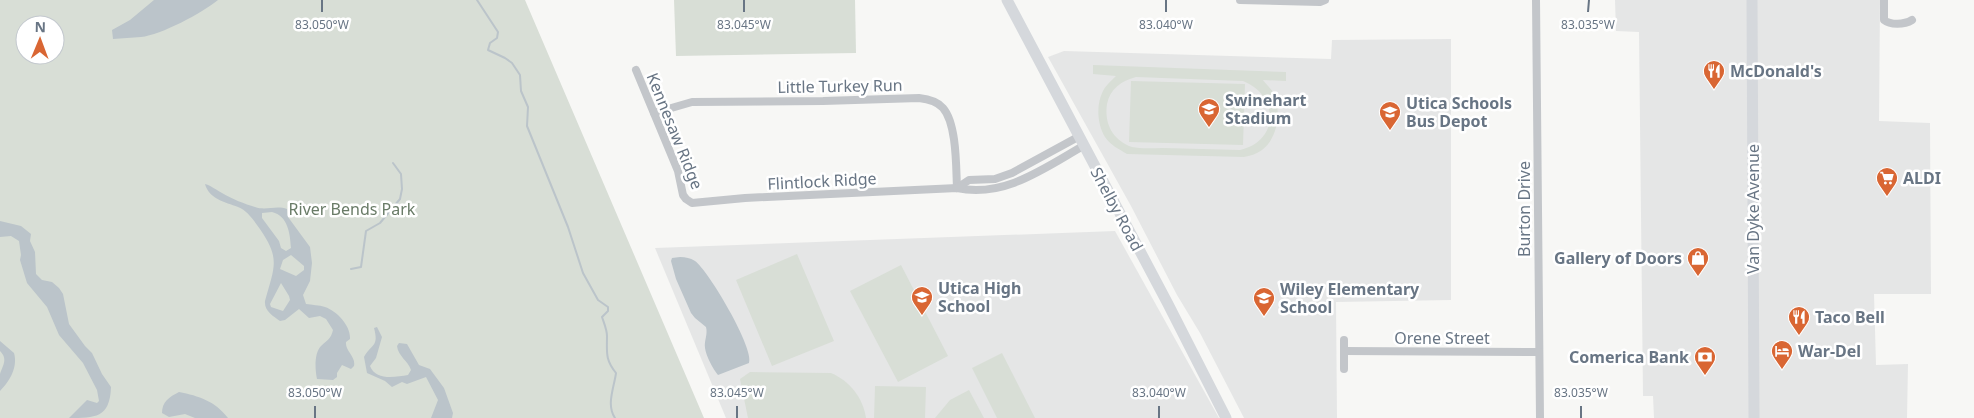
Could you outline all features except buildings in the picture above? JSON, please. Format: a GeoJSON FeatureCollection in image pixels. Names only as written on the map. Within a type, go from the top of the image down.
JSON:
{"type":"FeatureCollection","features":[{"type":"Feature","properties":{"kind":"street","name":"Shelby Road"},"geometry":{"type":"LineString","coordinates":[[1007,0],[1168,304],[1226,418]]}},
{"type":"Feature","properties":{"kind":"street"},"geometry":{"type":"LineString","coordinates":[[1240,0],[1320,2],[1325,0]]}},
{"type":"Feature","properties":{"kind":"street","name":"Burton Drive"},"geometry":{"type":"LineString","coordinates":[[1536,0],[1540,418]]}},
{"type":"Feature","properties":{"kind":"street","name":"Van Dyke Avenue"},"geometry":{"type":"LineString","coordinates":[[1752,0],[1754,418]]}},
{"type":"Feature","properties":{"kind":"street"},"geometry":{"type":"LineString","coordinates":[[1884,0],[1884,20],[1887,23],[1907,23],[1912,20]]}},
{"type":"Feature","properties":{"kind":"street","name":"Kennesaw Ridge"},"geometry":{"type":"LineString","coordinates":[[636,70],[680,176],[683,195],[689,202]]}},
{"type":"Feature","properties":{"kind":"street","name":"Little Turkey Run"},"geometry":{"type":"LineString","coordinates":[[654,112],[692,102],[930,99],[943,108],[949,119],[955,154],[957,188]]}},
{"type":"Feature","properties":{"kind":"street","name":"Flintlock Ridge"},"geometry":{"type":"LineString","coordinates":[[957,188],[970,180],[995,179],[1081,141]]}},
{"type":"Feature","properties":{"kind":"street","name":"Flintlock Ridge"},"geometry":{"type":"LineString","coordinates":[[689,202],[699,203],[745,198],[957,188],[973,191],[997,189],[1021,180],[1081,141]]}},
{"type":"Feature","properties":{"kind":"street"},"geometry":{"type":"LineString","coordinates":[[1016,170],[1021,180]]}},
{"type":"Feature","properties":{"kind":"street"},"geometry":{"type":"LineString","coordinates":[[1344,340],[1344,369]]}},
{"type":"Feature","properties":{"kind":"street","name":"Orene Street"},"geometry":{"type":"LineString","coordinates":[[1344,351],[1539,352]]}},
{"type":"Feature","properties":{"kind":"shaded area"},"geometry":{"type":"Polygon","coordinates":[[[154,0],[218,0],[192,17],[170,28],[141,37],[113,39],[112,30],[130,20],[154,0]]]}},
{"type":"Feature","properties":{"kind":"shaded area"},"geometry":{"type":"Polygon","coordinates":[[[1615,0],[1880,0],[1879,121],[1930,123],[1931,294],[1874,294],[1876,365],[1908,364],[1907,418],[1654,418],[1653,396],[1643,396],[1639,32],[1616,31],[1615,0]]]}},
{"type":"Feature","properties":{"kind":"shaded area"},"geometry":{"type":"Polygon","coordinates":[[[1451,39],[1451,300],[1336,302],[1337,418],[1244,418],[1200,333],[1177,295],[1131,206],[1048,57],[1064,51],[1331,59],[1332,40],[1451,39]]]}},
{"type":"Feature","properties":{"kind":"shaded area"},"geometry":{"type":"Polygon","coordinates":[[[205,184],[234,199],[259,208],[287,209],[288,217],[310,247],[312,263],[310,281],[303,295],[306,304],[330,309],[346,324],[350,339],[346,342],[346,345],[354,362],[354,366],[351,369],[342,365],[337,373],[337,377],[333,380],[317,379],[317,353],[330,337],[333,330],[326,319],[320,316],[309,318],[299,309],[285,320],[280,321],[270,313],[266,308],[265,301],[274,262],[273,254],[265,236],[246,212],[214,197],[205,184]],[[272,212],[262,213],[262,218],[279,241],[281,248],[286,251],[291,248],[287,226],[282,217],[272,212]],[[291,255],[283,260],[280,269],[296,276],[304,270],[304,266],[291,255]],[[281,283],[270,304],[271,307],[283,311],[290,300],[281,283]]]}},
{"type":"Feature","properties":{"kind":"shaded area"},"geometry":{"type":"Polygon","coordinates":[[[0,221],[21,226],[31,234],[30,241],[35,252],[36,274],[42,280],[52,282],[63,294],[69,324],[92,353],[102,374],[111,387],[108,405],[99,414],[86,418],[69,418],[87,400],[97,403],[99,401],[97,390],[83,363],[59,335],[47,307],[27,283],[20,260],[19,241],[11,236],[0,237],[0,221]]]}},
{"type":"Feature","properties":{"kind":"shaded area","name":"Utica High School"},"geometry":{"type":"Polygon","coordinates":[[[1115,231],[1219,418],[726,418],[655,248],[1115,231]]]}},
{"type":"Feature","properties":{"kind":"shaded area"},"geometry":{"type":"Polygon","coordinates":[[[680,257],[695,261],[710,279],[729,310],[745,342],[749,363],[718,375],[714,369],[705,348],[706,327],[691,313],[676,279],[671,261],[672,258],[680,257]]]}},
{"type":"Feature","properties":{"kind":"shaded area"},"geometry":{"type":"Polygon","coordinates":[[[377,327],[382,337],[376,358],[370,366],[373,371],[386,377],[408,375],[411,370],[399,353],[397,346],[399,343],[407,344],[419,365],[430,369],[444,388],[453,413],[452,418],[431,418],[438,400],[426,377],[407,384],[402,382],[392,387],[385,381],[367,373],[364,357],[375,342],[374,328],[377,327]]]}},
{"type":"Feature","properties":{"kind":"shaded area"},"geometry":{"type":"Polygon","coordinates":[[[0,341],[14,353],[15,363],[12,374],[0,391],[0,374],[4,357],[0,351],[0,341]]]}},
{"type":"Feature","properties":{"kind":"shaded area"},"geometry":{"type":"Polygon","coordinates":[[[179,392],[193,395],[212,403],[228,418],[195,418],[185,414],[169,417],[162,413],[163,406],[167,400],[179,392]]]}},
{"type":"Feature","properties":{"kind":"green space","name":"River Bends Park"},"geometry":{"type":"Polygon","coordinates":[[[0,0],[525,0],[704,418],[0,418],[0,0]]]}},
{"type":"Feature","properties":{"kind":"green space"},"geometry":{"type":"Polygon","coordinates":[[[674,0],[855,0],[856,53],[676,56],[674,0]]]}},
{"type":"Feature","properties":{"kind":"green space"},"geometry":{"type":"Polygon","coordinates":[[[1093,65],[1286,72],[1286,81],[1263,80],[1276,99],[1278,115],[1272,138],[1262,150],[1255,154],[1244,157],[1127,154],[1107,140],[1102,132],[1099,120],[1098,108],[1101,96],[1116,76],[1093,74],[1093,65]],[[1136,77],[1117,86],[1108,99],[1106,111],[1109,125],[1115,136],[1132,147],[1240,150],[1253,145],[1262,137],[1268,128],[1270,117],[1263,96],[1255,88],[1243,81],[1136,77]]]}},
{"type":"Feature","properties":{"kind":"green space"},"geometry":{"type":"Polygon","coordinates":[[[1131,81],[1245,84],[1243,145],[1129,142],[1131,81]]]}},
{"type":"Feature","properties":{"kind":"green space"},"geometry":{"type":"Polygon","coordinates":[[[797,254],[834,341],[772,366],[736,280],[797,254]]]}},
{"type":"Feature","properties":{"kind":"green space"},"geometry":{"type":"Polygon","coordinates":[[[901,265],[948,356],[898,382],[850,291],[901,265]]]}},
{"type":"Feature","properties":{"kind":"green space"},"geometry":{"type":"Polygon","coordinates":[[[1002,353],[1035,418],[997,418],[972,368],[1002,353]]]}},
{"type":"Feature","properties":{"kind":"green space"},"geometry":{"type":"Polygon","coordinates":[[[750,372],[831,373],[850,385],[859,397],[866,418],[748,418],[740,379],[750,372]]]}},
{"type":"Feature","properties":{"kind":"green space"},"geometry":{"type":"Polygon","coordinates":[[[875,386],[926,387],[925,418],[874,418],[875,386]]]}},
{"type":"Feature","properties":{"kind":"green space"},"geometry":{"type":"Polygon","coordinates":[[[969,390],[984,418],[935,418],[950,400],[969,390]]]}},
{"type":"Feature","properties":{"kind":"waterway"},"geometry":{"type":"LineString","coordinates":[[477,0],[498,32],[497,38],[490,43],[488,50],[512,63],[520,75],[521,91],[528,107],[527,126],[568,227],[583,273],[598,300],[608,307],[608,311],[602,317],[607,334],[608,360],[616,373],[611,396],[611,408],[615,418]]}},
{"type":"Feature","properties":{"kind":"waterway"},"geometry":{"type":"LineString","coordinates":[[351,269],[361,267],[366,231],[380,223],[400,199],[402,189],[401,174],[393,163]]}},
{"type":"Feature","properties":{"kind":"place","name":"McDonald's"},"geometry":{"type":"Point","coordinates":[1714,90]}},
{"type":"Feature","properties":{"kind":"place","name":"Swinehart Stadium"},"geometry":{"type":"Point","coordinates":[1209,128]}},
{"type":"Feature","properties":{"kind":"place","name":"Utica Schools Bus Depot"},"geometry":{"type":"Point","coordinates":[1390,131]}},
{"type":"Feature","properties":{"kind":"place","name":"ALDI"},"geometry":{"type":"Point","coordinates":[1887,197]}},
{"type":"Feature","properties":{"kind":"place","name":"Gallery of Doors"},"geometry":{"type":"Point","coordinates":[1698,277]}},
{"type":"Feature","properties":{"kind":"place","name":"Utica High School"},"geometry":{"type":"Point","coordinates":[922,316]}},
{"type":"Feature","properties":{"kind":"place","name":"Wiley Elementary School"},"geometry":{"type":"Point","coordinates":[1264,317]}},
{"type":"Feature","properties":{"kind":"place","name":"Taco Bell"},"geometry":{"type":"Point","coordinates":[1799,336]}},
{"type":"Feature","properties":{"kind":"place","name":"War-Del"},"geometry":{"type":"Point","coordinates":[1782,370]}},
{"type":"Feature","properties":{"kind":"place","name":"Comerica Bank"},"geometry":{"type":"Point","coordinates":[1705,376]}}]}
